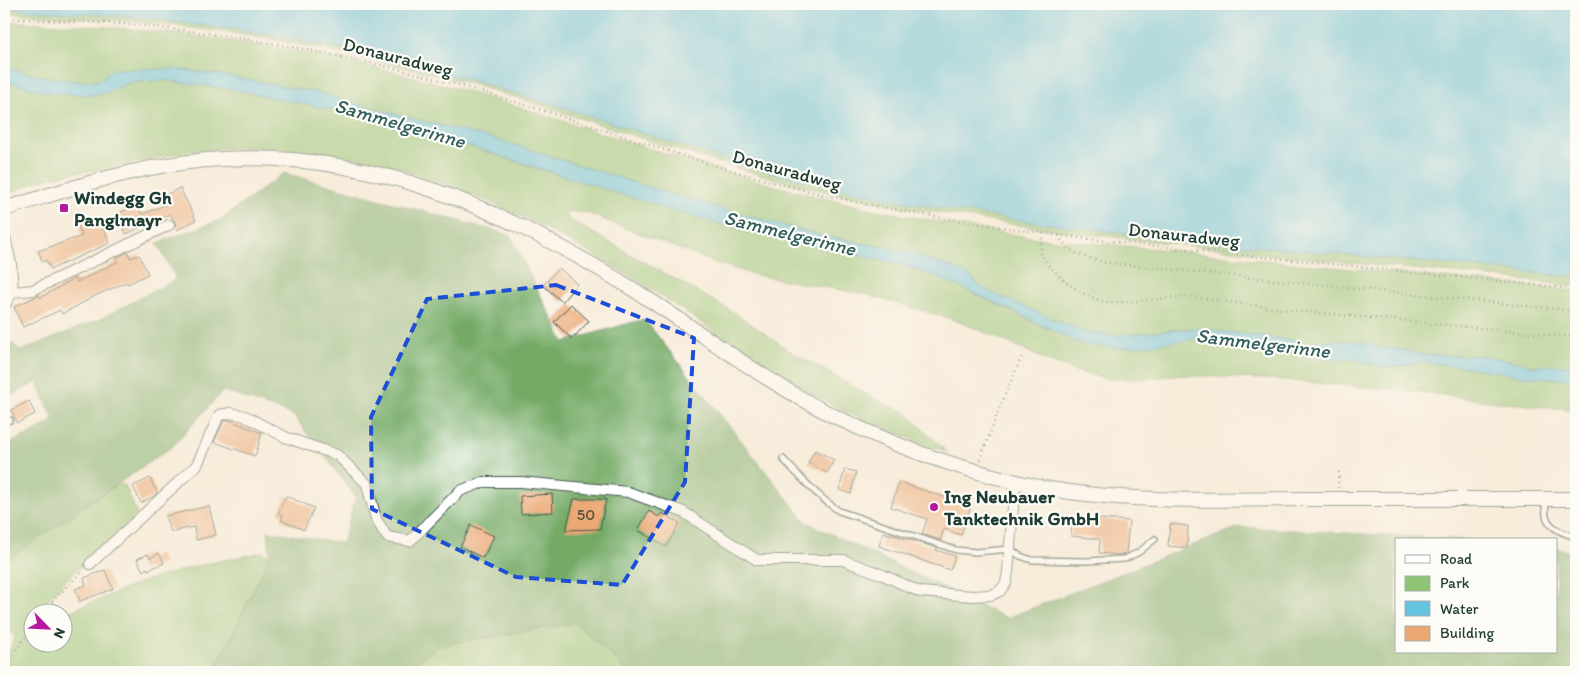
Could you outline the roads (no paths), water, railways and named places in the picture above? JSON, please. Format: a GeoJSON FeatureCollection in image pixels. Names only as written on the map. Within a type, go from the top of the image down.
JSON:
{"type":"FeatureCollection","features":[{"type":"Feature","properties":{"kind":"main road"},"geometry":{"type":"LineString","coordinates":[[4,209],[117,176],[190,162],[223,159],[282,159],[330,164],[393,177],[436,190],[523,226],[632,288],[749,366],[830,414],[908,450],[957,466],[1014,481],[1073,492],[1131,498],[1576,499]]}},
{"type":"Feature","properties":{"kind":"street"},"geometry":{"type":"LineString","coordinates":[[13,292],[33,290],[169,225]]}},
{"type":"Feature","properties":{"kind":"street"},"geometry":{"type":"LineString","coordinates":[[4,233],[11,263],[13,292],[4,306]]}},
{"type":"Feature","properties":{"kind":"street"},"geometry":{"type":"LineString","coordinates":[[90,564],[197,466],[219,416],[231,413],[245,416],[285,437],[337,455],[367,484],[376,519],[387,537],[410,541],[460,491],[483,482],[520,482],[628,492],[684,512],[757,560],[843,560],[920,592],[973,596],[991,595],[1000,591],[1006,583],[1014,481]]}},
{"type":"Feature","properties":{"kind":"lane"},"geometry":{"type":"LineString","coordinates":[[4,421],[10,420]]}},
{"type":"Feature","properties":{"kind":"lane"},"geometry":{"type":"LineString","coordinates":[[783,459],[824,501],[840,510],[956,550],[976,552],[1010,549],[1020,556],[1032,560],[1125,559],[1139,552],[1155,538]]}},
{"type":"Feature","properties":{"kind":"lane"},"geometry":{"type":"LineString","coordinates":[[1545,499],[1546,518],[1552,526],[1576,537]]}},
{"type":"Feature","properties":{"kind":"water"},"geometry":{"type":"Polygon","coordinates":[[[4,4],[1576,4],[1576,277],[1132,234],[926,206],[752,168],[561,107],[456,76],[365,53],[259,33],[147,18],[4,8],[4,4]]]}},
{"type":"Feature","properties":{"kind":"water","name":"Sammelgerinne"},"geometry":{"type":"Polygon","coordinates":[[[4,67],[54,78],[83,81],[104,79],[106,73],[115,69],[174,69],[222,75],[320,93],[498,140],[677,196],[785,226],[823,236],[900,250],[960,271],[971,277],[979,286],[992,293],[1081,331],[1112,336],[1196,328],[1292,340],[1305,344],[1324,340],[1358,342],[1383,349],[1398,349],[1419,354],[1476,355],[1532,366],[1566,365],[1576,367],[1576,380],[1524,376],[1422,362],[1394,367],[1378,366],[1350,359],[1314,357],[1281,349],[1245,348],[1195,339],[1133,347],[1113,348],[1087,345],[1072,340],[1022,315],[930,274],[898,264],[754,233],[694,217],[472,147],[333,110],[232,89],[162,80],[129,83],[102,94],[52,93],[4,80],[4,67]]]}},
{"type":"Feature","properties":{"kind":"place","name":"Windegg Gh Panglmayr"},"geometry":{"type":"Point","coordinates":[64,208]}},
{"type":"Feature","properties":{"kind":"place","name":"Ing Neubauer Tanktechnik GmbH"},"geometry":{"type":"Point","coordinates":[934,507]}}]}
